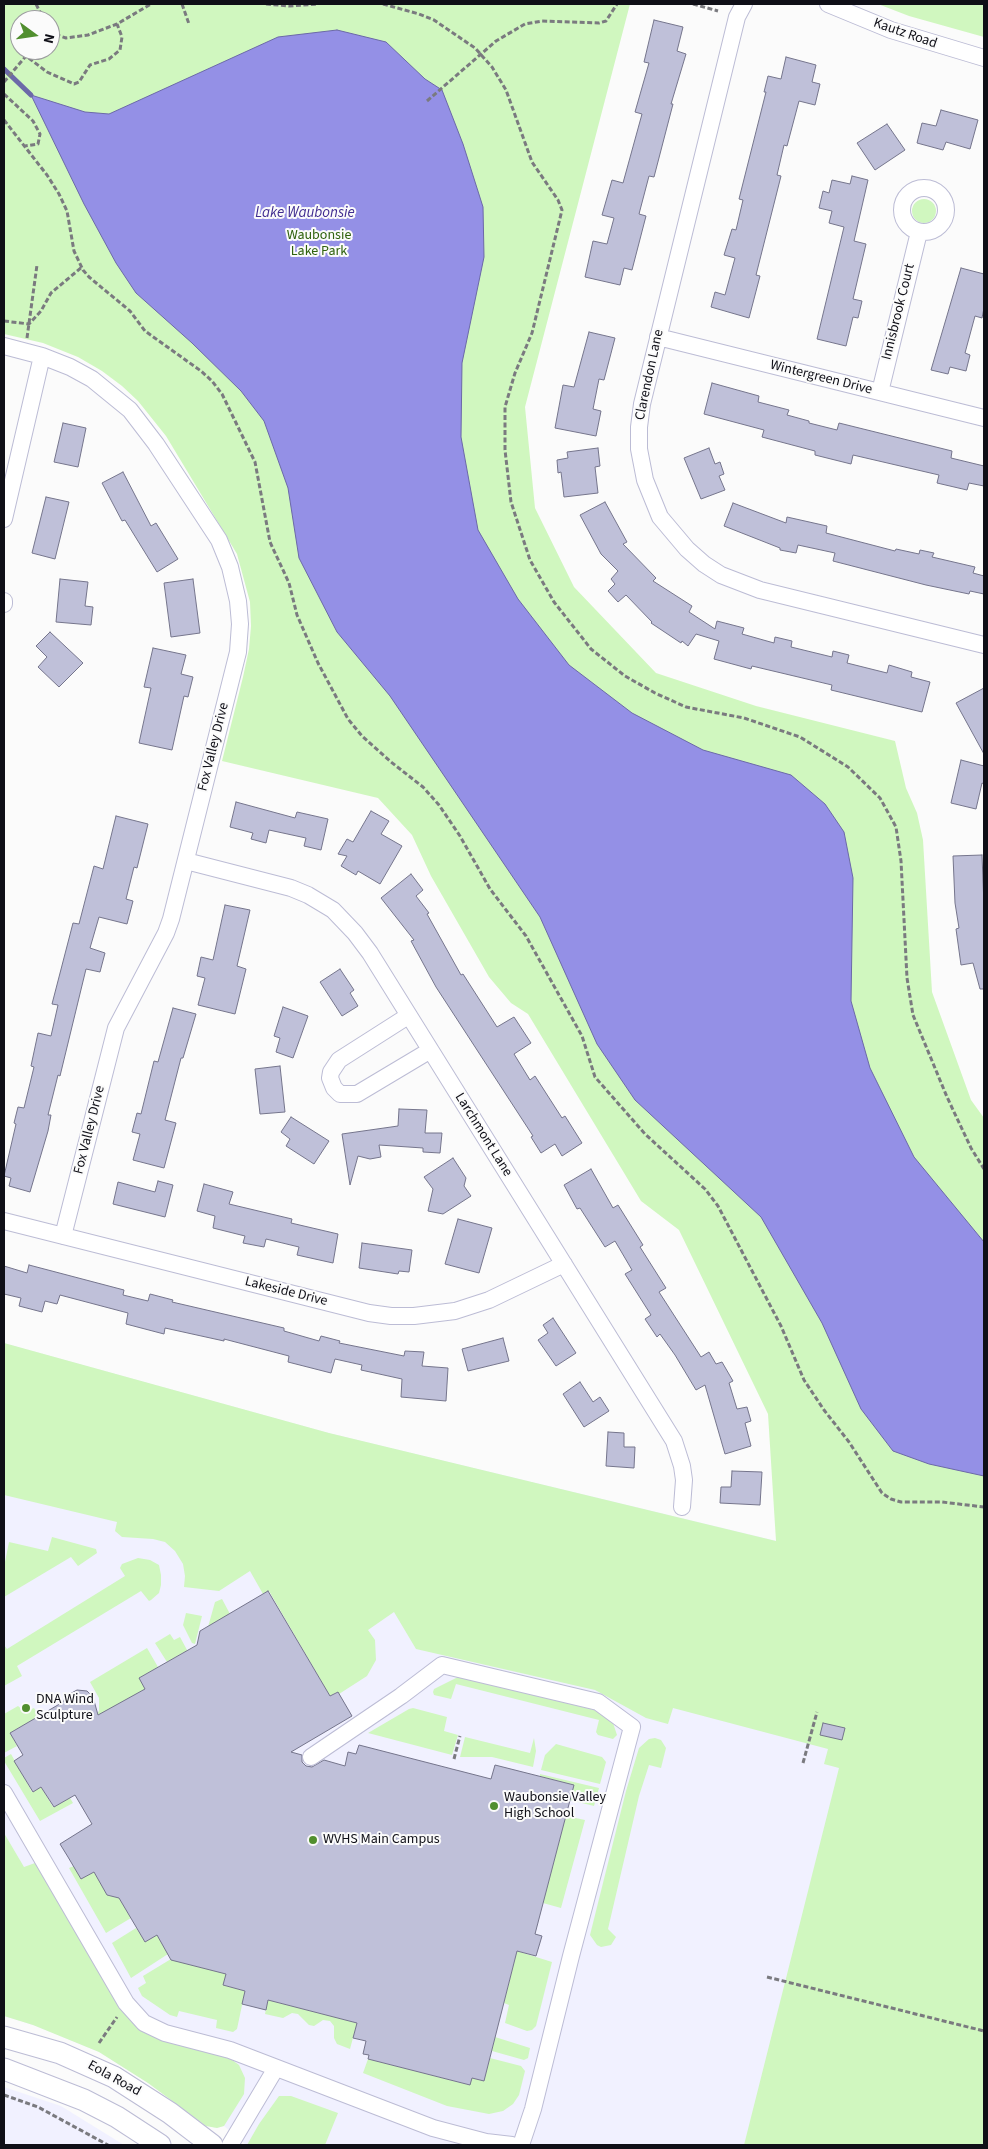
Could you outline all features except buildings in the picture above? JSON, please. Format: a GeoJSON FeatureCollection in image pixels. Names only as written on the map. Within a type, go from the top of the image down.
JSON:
{"type":"FeatureCollection","features":[{"type":"Feature","properties":{"kind":"main road","name":"Eola Road"},"geometry":{"type":"LineString","coordinates":[[4,2037],[60,2053],[114,2078],[170,2114],[212,2145]]}},
{"type":"Feature","properties":{"kind":"main road"},"geometry":{"type":"LineString","coordinates":[[4,2069],[84,2100],[117,2117],[160,2145]]}},
{"type":"Feature","properties":{"kind":"street","name":"Clarendon Lane"},"geometry":{"type":"LineString","coordinates":[[744,4],[737,17],[642,404],[639,448],[646,480],[660,517],[687,549],[704,564],[721,575],[745,586],[984,645]]}},
{"type":"Feature","properties":{"kind":"street","name":"Kautz Road"},"geometry":{"type":"LineString","coordinates":[[828,4],[891,30],[984,58]]}},
{"type":"Feature","properties":{"kind":"street","name":"Innisbrook Court"},"geometry":{"type":"LineString","coordinates":[[880,392],[919,232]]}},
{"type":"Feature","properties":{"kind":"street","name":"Wintergreen Drive"},"geometry":{"type":"LineString","coordinates":[[658,337],[984,418]]}},
{"type":"Feature","properties":{"kind":"street","name":"Fox Valley Drive"},"geometry":{"type":"LineString","coordinates":[[4,346],[42,356],[70,367],[92,379],[130,410],[144,426],[219,540],[236,589],[240,624],[238,652],[186,861],[166,933],[116,1028],[63,1236]]}},
{"type":"Feature","properties":{"kind":"street"},"geometry":{"type":"LineString","coordinates":[[4,519],[42,356]]}},
{"type":"Feature","properties":{"kind":"street","name":"Larchmont Lane"},"geometry":{"type":"LineString","coordinates":[[186,861],[291,888],[322,903],[356,933],[674,1441],[682,1466],[684,1480],[682,1507]]}},
{"type":"Feature","properties":{"kind":"street"},"geometry":{"type":"LineString","coordinates":[[408,1016],[339,1060],[331,1072],[330,1078],[334,1088],[340,1094],[357,1094],[429,1051]]}},
{"type":"Feature","properties":{"kind":"street","name":"Lakeside Drive"},"geometry":{"type":"LineString","coordinates":[[4,1221],[369,1313],[391,1316],[434,1315],[469,1307],[489,1300],[564,1264]]}},
{"type":"Feature","properties":{"kind":"street"},"geometry":{"type":"LineString","coordinates":[[4,1792],[126,2003],[144,2023],[153,2029],[228,2050],[433,2128],[486,2142],[518,2143],[533,2109],[571,1956],[632,1727],[598,1702],[442,1665],[401,1696],[311,1757]]}},
{"type":"Feature","properties":{"kind":"street"},"geometry":{"type":"LineString","coordinates":[[230,2145],[276,2068]]}},
{"type":"Feature","properties":{"kind":"path"},"geometry":{"type":"LineString","coordinates":[[60,36],[75,38],[117,24],[151,4]]}},
{"type":"Feature","properties":{"kind":"path"},"geometry":{"type":"LineString","coordinates":[[182,4],[189,24]]}},
{"type":"Feature","properties":{"kind":"path"},"geometry":{"type":"LineString","coordinates":[[266,4],[289,6],[318,4]]}},
{"type":"Feature","properties":{"kind":"path"},"geometry":{"type":"LineString","coordinates":[[383,4],[434,20],[463,39],[492,67],[506,90],[532,162],[558,200],[562,210],[532,332],[515,373],[504,407],[505,450],[511,502],[530,560],[554,602],[591,649],[625,676],[655,693],[686,707],[744,718],[800,737],[848,767],[880,798],[896,827],[901,861],[907,978],[913,1015],[947,1097],[984,1169]]}},
{"type":"Feature","properties":{"kind":"path"},"geometry":{"type":"LineString","coordinates":[[428,101],[496,41],[525,24],[542,21],[599,23],[606,21],[617,4]]}},
{"type":"Feature","properties":{"kind":"path"},"geometry":{"type":"LineString","coordinates":[[694,4],[718,11]]}},
{"type":"Feature","properties":{"kind":"path"},"geometry":{"type":"LineString","coordinates":[[4,82],[26,56],[47,72],[74,84],[79,82],[90,65],[109,59],[120,50],[122,37],[117,24]]}},
{"type":"Feature","properties":{"kind":"path"},"geometry":{"type":"LineString","coordinates":[[4,94],[33,121],[40,134],[38,144],[25,146]]}},
{"type":"Feature","properties":{"kind":"path"},"geometry":{"type":"LineString","coordinates":[[4,120],[59,194],[66,212],[74,251],[89,277],[130,311],[145,331],[200,371],[212,381],[222,394],[255,462],[270,542],[288,583],[297,615],[318,663],[348,719],[362,736],[390,762],[423,787],[439,805],[460,836],[481,875],[521,929],[535,953],[582,1036],[595,1077],[645,1134],[705,1189],[718,1206],[781,1326],[804,1380],[849,1442],[882,1493],[891,1499],[901,1502],[942,1502],[984,1507]]}},
{"type":"Feature","properties":{"kind":"path"},"geometry":{"type":"LineString","coordinates":[[27,338],[37,265]]}},
{"type":"Feature","properties":{"kind":"path"},"geometry":{"type":"LineString","coordinates":[[29,324],[41,311],[51,293],[82,267]]}},
{"type":"Feature","properties":{"kind":"path"},"geometry":{"type":"LineString","coordinates":[[4,320],[29,324]]}},
{"type":"Feature","properties":{"kind":"path"},"geometry":{"type":"LineString","coordinates":[[803,1764],[817,1712]]}},
{"type":"Feature","properties":{"kind":"path"},"geometry":{"type":"LineString","coordinates":[[454,1759],[460,1736]]}},
{"type":"Feature","properties":{"kind":"path"},"geometry":{"type":"LineString","coordinates":[[767,1977],[984,2031]]}},
{"type":"Feature","properties":{"kind":"path"},"geometry":{"type":"LineString","coordinates":[[98,2044],[117,2017]]}},
{"type":"Feature","properties":{"kind":"path"},"geometry":{"type":"LineString","coordinates":[[4,2095],[45,2111],[108,2145]]}},
{"type":"Feature","properties":{"kind":"shaded area","name":"Waubonsie Valley High School"},"geometry":{"type":"Polygon","coordinates":[[[4,1343],[329,1433],[777,1541],[984,2145],[246,2145],[224,2126],[217,2128],[206,2126],[148,2083],[99,2052],[33,2025],[4,2016],[4,1343]]]}},
{"type":"Feature","properties":{"kind":"shaded area"},"geometry":{"type":"Polygon","coordinates":[[[4,2087],[61,2106],[124,2145],[4,2145],[4,2087]]]}},
{"type":"Feature","properties":{"kind":"green space","name":"Waubonsie Lake Park"},"geometry":{"type":"Polygon","coordinates":[[[4,4],[630,4],[525,407],[535,508],[574,587],[656,673],[756,706],[895,741],[906,788],[917,813],[923,840],[932,992],[971,1100],[984,1118],[984,2145],[744,2145],[839,1768],[824,1764],[828,1749],[673,1708],[668,1724],[646,1718],[595,1690],[416,1649],[394,1612],[368,1630],[375,1640],[376,1660],[367,1676],[339,1694],[337,1692],[330,1696],[269,1591],[263,1594],[250,1571],[219,1591],[184,1587],[183,1564],[175,1551],[165,1542],[153,1539],[122,1537],[115,1531],[117,1522],[4,1495],[4,1343],[329,1433],[776,1541],[768,1414],[679,1230],[641,1201],[528,1014],[511,1003],[489,977],[431,876],[412,835],[378,798],[222,761],[243,677],[249,649],[251,626],[250,602],[237,554],[166,436],[138,401],[102,371],[78,357],[43,343],[4,334],[4,4]]]}},
{"type":"Feature","properties":{"kind":"green space"},"geometry":{"type":"Polygon","coordinates":[[[878,4],[984,4],[984,37],[909,16],[878,4]]]}},
{"type":"Feature","properties":{"kind":"green space"},"geometry":{"type":"Polygon","coordinates":[[[924,199],[933,202],[936,211],[933,220],[924,223],[915,220],[912,211],[915,202],[924,199]]]}},
{"type":"Feature","properties":{"kind":"green space"},"geometry":{"type":"Polygon","coordinates":[[[52,1537],[96,1549],[97,1553],[78,1566],[71,1557],[4,1597],[4,1567],[9,1542],[48,1551],[52,1537]]]}},
{"type":"Feature","properties":{"kind":"green space"},"geometry":{"type":"Polygon","coordinates":[[[138,1558],[150,1560],[159,1565],[161,1585],[159,1593],[149,1601],[141,1591],[17,1666],[22,1676],[4,1686],[4,1645],[7,1649],[125,1576],[120,1568],[122,1564],[138,1558]]]}},
{"type":"Feature","properties":{"kind":"green space"},"geometry":{"type":"Polygon","coordinates":[[[222,1599],[230,1614],[208,1627],[215,1602],[222,1599]]]}},
{"type":"Feature","properties":{"kind":"green space"},"geometry":{"type":"Polygon","coordinates":[[[186,1613],[202,1616],[195,1644],[192,1643],[183,1625],[186,1613]]]}},
{"type":"Feature","properties":{"kind":"green space"},"geometry":{"type":"Polygon","coordinates":[[[170,1634],[174,1640],[180,1637],[193,1661],[191,1662],[184,1652],[167,1662],[155,1643],[170,1634]]]}},
{"type":"Feature","properties":{"kind":"green space"},"geometry":{"type":"Polygon","coordinates":[[[147,1648],[158,1667],[139,1678],[145,1689],[114,1707],[106,1738],[94,1716],[99,1711],[99,1698],[90,1682],[147,1648]]]}},
{"type":"Feature","properties":{"kind":"green space"},"geometry":{"type":"Polygon","coordinates":[[[460,1676],[602,1712],[612,1720],[617,1735],[613,1739],[598,1735],[596,1732],[599,1720],[456,1684],[451,1699],[434,1695],[434,1689],[460,1676]]]}},
{"type":"Feature","properties":{"kind":"green space"},"geometry":{"type":"Polygon","coordinates":[[[18,1706],[25,1712],[34,1708],[39,1716],[10,1733],[17,1746],[4,1753],[4,1714],[18,1706]]]}},
{"type":"Feature","properties":{"kind":"green space"},"geometry":{"type":"Polygon","coordinates":[[[413,1708],[447,1717],[444,1731],[458,1735],[452,1755],[368,1733],[413,1708]]]}},
{"type":"Feature","properties":{"kind":"green space"},"geometry":{"type":"Polygon","coordinates":[[[465,1737],[530,1753],[534,1738],[536,1751],[533,1767],[492,1757],[460,1757],[465,1737]]]}},
{"type":"Feature","properties":{"kind":"green space"},"geometry":{"type":"Polygon","coordinates":[[[649,1739],[661,1740],[666,1748],[661,1768],[649,1765],[639,1796],[608,1929],[616,1937],[611,1945],[601,1947],[597,1945],[590,1935],[626,1791],[639,1748],[649,1739]]]}},
{"type":"Feature","properties":{"kind":"green space"},"geometry":{"type":"Polygon","coordinates":[[[556,1744],[602,1757],[606,1762],[600,1784],[541,1770],[545,1755],[556,1744]]]}},
{"type":"Feature","properties":{"kind":"green space"},"geometry":{"type":"Polygon","coordinates":[[[11,1754],[32,1792],[41,1787],[53,1807],[70,1798],[73,1803],[40,1821],[4,1761],[4,1758],[11,1754]]]}},
{"type":"Feature","properties":{"kind":"green space"},"geometry":{"type":"Polygon","coordinates":[[[540,1774],[599,1788],[594,1806],[570,1800],[573,1785],[540,1776],[540,1774]]]}},
{"type":"Feature","properties":{"kind":"green space"},"geometry":{"type":"Polygon","coordinates":[[[566,1816],[585,1820],[561,1908],[543,1903],[566,1816]]]}},
{"type":"Feature","properties":{"kind":"green space"},"geometry":{"type":"Polygon","coordinates":[[[4,1833],[24,1867],[35,1863],[116,1999],[228,2057],[239,2065],[245,2078],[244,2094],[224,2126],[217,2128],[206,2126],[148,2083],[99,2052],[33,2025],[4,2016],[4,1833]]]}},
{"type":"Feature","properties":{"kind":"green space"},"geometry":{"type":"Polygon","coordinates":[[[74,1866],[81,1879],[94,1872],[107,1895],[119,1898],[131,1918],[106,1933],[69,1868],[74,1866]]]}},
{"type":"Feature","properties":{"kind":"green space"},"geometry":{"type":"Polygon","coordinates":[[[136,1928],[145,1942],[157,1935],[168,1954],[131,1978],[112,1943],[136,1928]]]}},
{"type":"Feature","properties":{"kind":"green space"},"geometry":{"type":"Polygon","coordinates":[[[517,1951],[552,1962],[536,2026],[532,2030],[527,2031],[505,2023],[509,2005],[504,2003],[517,1951]]]}},
{"type":"Feature","properties":{"kind":"green space"},"geometry":{"type":"Polygon","coordinates":[[[171,1959],[226,1974],[224,1982],[226,1986],[245,1991],[237,2029],[233,2032],[216,2028],[217,2020],[179,2011],[177,2017],[170,2015],[142,1996],[138,1988],[146,1983],[143,1976],[171,1959]]]}},
{"type":"Feature","properties":{"kind":"green space"},"geometry":{"type":"Polygon","coordinates":[[[268,2000],[357,2023],[350,2049],[337,2044],[334,2038],[334,2026],[330,2021],[323,2020],[314,2026],[309,2025],[298,2014],[292,2013],[283,2018],[265,2014],[268,2000]]]}},
{"type":"Feature","properties":{"kind":"green space"},"geometry":{"type":"Polygon","coordinates":[[[495,2037],[530,2048],[528,2058],[524,2060],[492,2051],[495,2037]]]}},
{"type":"Feature","properties":{"kind":"green space"},"geometry":{"type":"Polygon","coordinates":[[[490,2058],[521,2066],[525,2071],[519,2095],[513,2104],[503,2111],[489,2114],[447,2106],[363,2073],[368,2059],[469,2085],[472,2078],[484,2081],[490,2058]]]}},
{"type":"Feature","properties":{"kind":"green space"},"geometry":{"type":"Polygon","coordinates":[[[279,2096],[291,2096],[338,2113],[325,2145],[247,2145],[279,2096]]]}},
{"type":"Feature","properties":{"kind":"water","name":"Lake Waubonsie"},"geometry":{"type":"Polygon","coordinates":[[[337,30],[386,42],[425,79],[442,90],[463,144],[483,207],[484,257],[462,363],[461,437],[478,530],[518,599],[569,665],[632,713],[703,750],[791,775],[825,804],[844,832],[853,878],[851,1001],[870,1068],[914,1157],[984,1242],[984,1476],[929,1464],[893,1451],[861,1409],[822,1323],[761,1217],[635,1100],[597,1044],[540,917],[390,696],[337,632],[299,558],[288,488],[264,421],[241,391],[192,343],[136,293],[116,263],[84,204],[31,95],[85,112],[109,114],[278,37],[337,30]]]}},
{"type":"Feature","properties":{"kind":"waterway"},"geometry":{"type":"LineString","coordinates":[[4,69],[31,95]]}},
{"type":"Feature","properties":{"kind":"place","name":"DNA Wind Sculpture"},"geometry":{"type":"Point","coordinates":[26,1708]}},
{"type":"Feature","properties":{"kind":"place","name":"Waubonsie Valley High School"},"geometry":{"type":"Point","coordinates":[494,1806]}},
{"type":"Feature","properties":{"kind":"place","name":"WVHS Main Campus"},"geometry":{"type":"Point","coordinates":[313,1840]}}]}
